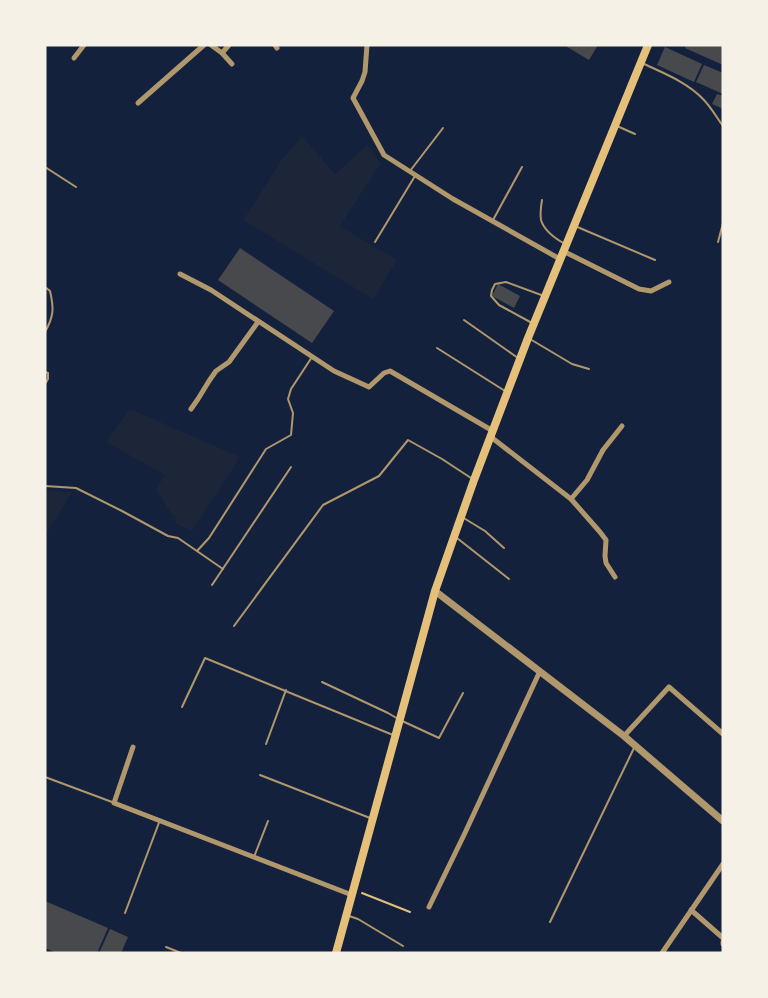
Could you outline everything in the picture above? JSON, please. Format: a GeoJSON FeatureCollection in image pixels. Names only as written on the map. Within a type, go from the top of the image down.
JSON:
{"type":"FeatureCollection","features":[{"type":"Feature","properties":{"kind":"main road"},"geometry":{"type":"LineString","coordinates":[[336,953],[435,591],[528,338],[648,45]]}},
{"type":"Feature","properties":{"kind":"street"},"geometry":{"type":"LineString","coordinates":[[74,58],[84,45]]}},
{"type":"Feature","properties":{"kind":"street"},"geometry":{"type":"LineString","coordinates":[[138,103],[204,45]]}},
{"type":"Feature","properties":{"kind":"street"},"geometry":{"type":"LineString","coordinates":[[211,45],[232,64]]}},
{"type":"Feature","properties":{"kind":"street"},"geometry":{"type":"LineString","coordinates":[[222,53],[229,45]]}},
{"type":"Feature","properties":{"kind":"street"},"geometry":{"type":"LineString","coordinates":[[366,45],[362,81],[353,98],[384,155],[453,199],[493,221],[563,251],[639,289],[651,291],[669,282]]}},
{"type":"Feature","properties":{"kind":"street"},"geometry":{"type":"LineString","coordinates":[[180,274],[212,290],[334,371],[369,387],[384,373],[390,371],[492,434],[571,499],[604,537],[606,540],[604,556],[615,577]]}},
{"type":"Feature","properties":{"kind":"street"},"geometry":{"type":"LineString","coordinates":[[191,409],[216,371],[229,362],[258,322]]}},
{"type":"Feature","properties":{"kind":"street"},"geometry":{"type":"LineString","coordinates":[[571,499],[587,480],[603,450],[622,426]]}},
{"type":"Feature","properties":{"kind":"street"},"geometry":{"type":"LineString","coordinates":[[435,591],[624,736],[723,821]]}},
{"type":"Feature","properties":{"kind":"street"},"geometry":{"type":"LineString","coordinates":[[429,907],[540,671]]}},
{"type":"Feature","properties":{"kind":"street"},"geometry":{"type":"LineString","coordinates":[[624,736],[669,687],[723,734]]}},
{"type":"Feature","properties":{"kind":"street"},"geometry":{"type":"LineString","coordinates":[[133,747],[114,803],[353,892]]}},
{"type":"Feature","properties":{"kind":"street"},"geometry":{"type":"LineString","coordinates":[[671,953],[664,951],[723,864]]}},
{"type":"Feature","properties":{"kind":"street"},"geometry":{"type":"LineString","coordinates":[[718,872],[723,876]]}},
{"type":"Feature","properties":{"kind":"street"},"geometry":{"type":"LineString","coordinates":[[691,910],[723,938]]}},
{"type":"Feature","properties":{"kind":"lane"},"geometry":{"type":"LineString","coordinates":[[641,62],[692,89],[704,100],[723,126]]}},
{"type":"Feature","properties":{"kind":"lane"},"geometry":{"type":"LineString","coordinates":[[615,125],[635,134]]}},
{"type":"Feature","properties":{"kind":"lane"},"geometry":{"type":"LineString","coordinates":[[375,243],[412,174],[443,128]]}},
{"type":"Feature","properties":{"kind":"lane"},"geometry":{"type":"LineString","coordinates":[[45,166],[76,187]]}},
{"type":"Feature","properties":{"kind":"lane"},"geometry":{"type":"LineString","coordinates":[[493,221],[522,167]]}},
{"type":"Feature","properties":{"kind":"lane"},"geometry":{"type":"LineString","coordinates":[[542,200],[541,219],[545,228],[558,240],[563,251]]}},
{"type":"Feature","properties":{"kind":"lane"},"geometry":{"type":"LineString","coordinates":[[718,243],[723,224]]}},
{"type":"Feature","properties":{"kind":"lane"},"geometry":{"type":"LineString","coordinates":[[573,226],[655,260]]}},
{"type":"Feature","properties":{"kind":"lane"},"geometry":{"type":"LineString","coordinates":[[534,324],[499,305],[491,296],[493,287],[495,284],[506,282],[545,297]]}},
{"type":"Feature","properties":{"kind":"lane"},"geometry":{"type":"LineString","coordinates":[[45,287],[50,291],[53,305],[51,320],[45,332]]}},
{"type":"Feature","properties":{"kind":"lane"},"geometry":{"type":"LineString","coordinates":[[464,320],[520,360]]}},
{"type":"Feature","properties":{"kind":"lane"},"geometry":{"type":"LineString","coordinates":[[528,338],[572,364],[589,369]]}},
{"type":"Feature","properties":{"kind":"lane"},"geometry":{"type":"LineString","coordinates":[[437,348],[508,393]]}},
{"type":"Feature","properties":{"kind":"lane"},"geometry":{"type":"LineString","coordinates":[[197,551],[209,538],[266,449],[291,435],[293,413],[288,399],[291,389],[312,357]]}},
{"type":"Feature","properties":{"kind":"lane"},"geometry":{"type":"LineString","coordinates":[[45,372],[48,374],[45,384]]}},
{"type":"Feature","properties":{"kind":"lane"},"geometry":{"type":"LineString","coordinates":[[234,626],[323,505],[379,476],[408,440],[474,480]]}},
{"type":"Feature","properties":{"kind":"lane"},"geometry":{"type":"LineString","coordinates":[[212,585],[291,467]]}},
{"type":"Feature","properties":{"kind":"lane"},"geometry":{"type":"LineString","coordinates":[[45,486],[76,488],[168,536],[178,538],[223,569]]}},
{"type":"Feature","properties":{"kind":"lane"},"geometry":{"type":"LineString","coordinates":[[462,517],[485,531],[504,548]]}},
{"type":"Feature","properties":{"kind":"lane"},"geometry":{"type":"LineString","coordinates":[[455,536],[509,579]]}},
{"type":"Feature","properties":{"kind":"lane"},"geometry":{"type":"LineString","coordinates":[[182,707],[205,658],[396,736]]}},
{"type":"Feature","properties":{"kind":"lane"},"geometry":{"type":"LineString","coordinates":[[322,682],[439,738],[463,693]]}},
{"type":"Feature","properties":{"kind":"lane"},"geometry":{"type":"LineString","coordinates":[[266,744],[286,690]]}},
{"type":"Feature","properties":{"kind":"lane"},"geometry":{"type":"LineString","coordinates":[[550,922],[635,745]]}},
{"type":"Feature","properties":{"kind":"lane"},"geometry":{"type":"LineString","coordinates":[[260,775],[373,819]]}},
{"type":"Feature","properties":{"kind":"lane"},"geometry":{"type":"LineString","coordinates":[[45,777],[114,803]]}},
{"type":"Feature","properties":{"kind":"lane"},"geometry":{"type":"LineString","coordinates":[[125,912],[160,820]]}},
{"type":"Feature","properties":{"kind":"lane"},"geometry":{"type":"LineString","coordinates":[[254,857],[268,821]]}},
{"type":"Feature","properties":{"kind":"lane"},"geometry":{"type":"LineString","coordinates":[[347,915],[358,919],[403,946]]}},
{"type":"Feature","properties":{"kind":"lane"},"geometry":{"type":"LineString","coordinates":[[166,947],[181,953]]}},
{"type":"Feature","properties":{"kind":"path"},"geometry":{"type":"LineString","coordinates":[[353,892],[410,912]]}},
{"type":"Feature","properties":{"kind":"shaded area"},"geometry":{"type":"Polygon","coordinates":[[[302,136],[335,174],[367,145],[381,163],[340,226],[397,260],[373,299],[243,220],[283,158],[302,136]]]}},
{"type":"Feature","properties":{"kind":"shaded area"},"geometry":{"type":"Polygon","coordinates":[[[130,409],[240,457],[192,531],[175,523],[176,517],[170,512],[156,489],[165,475],[106,442],[130,409]]]}},
{"type":"Feature","properties":{"kind":"shaded area"},"geometry":{"type":"Polygon","coordinates":[[[45,490],[72,492],[45,536],[45,490]]]}},
{"type":"Feature","properties":{"kind":"building"},"geometry":{"type":"Polygon","coordinates":[[[564,45],[598,45],[589,60],[564,45]]]}},
{"type":"Feature","properties":{"kind":"building"},"geometry":{"type":"Polygon","coordinates":[[[686,45],[723,45],[723,65],[685,48],[686,45]]]}},
{"type":"Feature","properties":{"kind":"building"},"geometry":{"type":"Polygon","coordinates":[[[665,47],[702,64],[694,82],[657,65],[665,47]]]}},
{"type":"Feature","properties":{"kind":"building"},"geometry":{"type":"Polygon","coordinates":[[[704,65],[723,73],[723,94],[696,82],[704,65]]]}},
{"type":"Feature","properties":{"kind":"building"},"geometry":{"type":"Polygon","coordinates":[[[717,94],[723,96],[723,109],[712,104],[717,94]]]}},
{"type":"Feature","properties":{"kind":"building"},"geometry":{"type":"Polygon","coordinates":[[[240,248],[334,311],[312,343],[218,280],[240,248]]]}},
{"type":"Feature","properties":{"kind":"building"},"geometry":{"type":"Polygon","coordinates":[[[498,284],[520,296],[514,308],[492,296],[498,284]]]}},
{"type":"Feature","properties":{"kind":"building"},"geometry":{"type":"Polygon","coordinates":[[[45,901],[108,928],[97,953],[57,953],[45,948],[45,901]]]}},
{"type":"Feature","properties":{"kind":"building"},"geometry":{"type":"Polygon","coordinates":[[[110,929],[128,937],[121,953],[99,953],[110,929]]]}}]}
